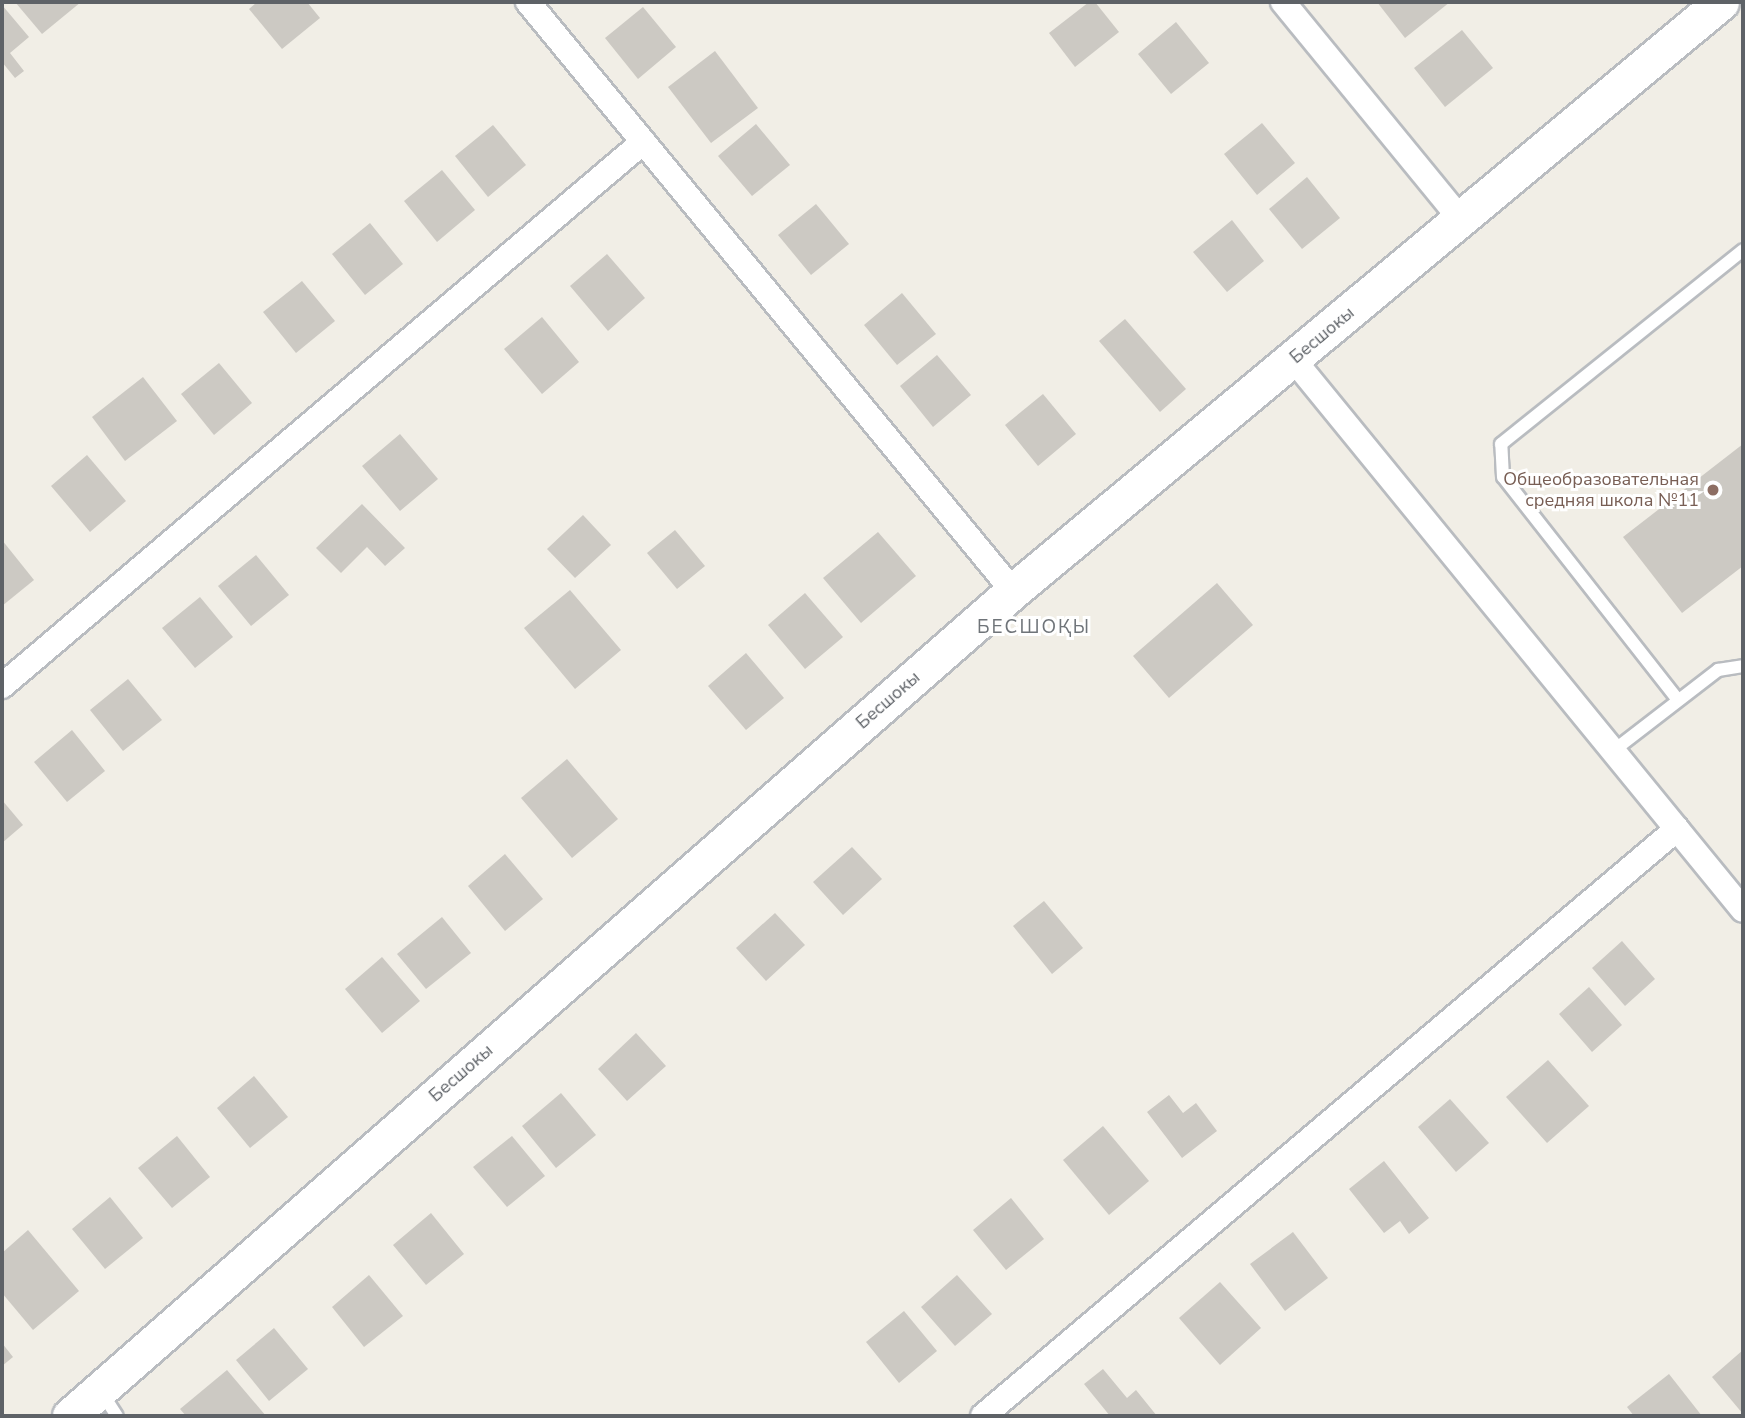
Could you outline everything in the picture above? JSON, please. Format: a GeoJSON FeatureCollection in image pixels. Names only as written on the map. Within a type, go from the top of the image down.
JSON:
{"type":"FeatureCollection","features":[{"type":"Feature","properties":{"kind":"street"},"geometry":{"type":"LineString","coordinates":[[528,2],[1013,591]]}},
{"type":"Feature","properties":{"kind":"street"},"geometry":{"type":"LineString","coordinates":[[1283,2],[1460,218]]}},
{"type":"Feature","properties":{"kind":"street","name":"Бесшокы"},"geometry":{"type":"LineString","coordinates":[[70,1416],[108,1403],[1013,591],[1721,2]]}},
{"type":"Feature","properties":{"kind":"street"},"geometry":{"type":"LineString","coordinates":[[2,685],[643,142]]}},
{"type":"Feature","properties":{"kind":"street"},"geometry":{"type":"LineString","coordinates":[[1293,359],[1743,910]]}},
{"type":"Feature","properties":{"kind":"street"},"geometry":{"type":"LineString","coordinates":[[982,1416],[1677,829]]}},
{"type":"Feature","properties":{"kind":"lane"},"geometry":{"type":"LineString","coordinates":[[1678,701],[1503,477],[1501,444],[1743,250]]}},
{"type":"Feature","properties":{"kind":"lane"},"geometry":{"type":"LineString","coordinates":[[1613,751],[1718,670],[1743,666]]}},
{"type":"Feature","properties":{"kind":"building"},"geometry":{"type":"Polygon","coordinates":[[[15,2],[81,2],[42,34],[15,2]]]}},
{"type":"Feature","properties":{"kind":"building"},"geometry":{"type":"Polygon","coordinates":[[[257,2],[307,2],[320,18],[282,49],[249,9],[257,2]]]}},
{"type":"Feature","properties":{"kind":"building"},"geometry":{"type":"Polygon","coordinates":[[[1089,2],[1095,2],[1119,32],[1075,67],[1049,33],[1089,2]]]}},
{"type":"Feature","properties":{"kind":"building"},"geometry":{"type":"Polygon","coordinates":[[[1377,2],[1450,2],[1405,38],[1377,2]]]}},
{"type":"Feature","properties":{"kind":"building"},"geometry":{"type":"Polygon","coordinates":[[[2,5],[29,37],[10,53],[24,71],[15,78],[2,62],[2,5]]]}},
{"type":"Feature","properties":{"kind":"building"},"geometry":{"type":"Polygon","coordinates":[[[643,7],[676,47],[638,79],[605,38],[643,7]]]}},
{"type":"Feature","properties":{"kind":"building"},"geometry":{"type":"Polygon","coordinates":[[[1176,22],[1209,63],[1171,94],[1138,54],[1176,22]]]}},
{"type":"Feature","properties":{"kind":"building"},"geometry":{"type":"Polygon","coordinates":[[[1462,30],[1493,68],[1445,107],[1414,68],[1462,30]]]}},
{"type":"Feature","properties":{"kind":"building"},"geometry":{"type":"Polygon","coordinates":[[[715,51],[758,108],[711,143],[668,87],[715,51]]]}},
{"type":"Feature","properties":{"kind":"building"},"geometry":{"type":"Polygon","coordinates":[[[1262,123],[1295,163],[1257,195],[1224,154],[1262,123]]]}},
{"type":"Feature","properties":{"kind":"building"},"geometry":{"type":"Polygon","coordinates":[[[756,124],[790,165],[752,196],[718,156],[756,124]]]}},
{"type":"Feature","properties":{"kind":"building"},"geometry":{"type":"Polygon","coordinates":[[[493,125],[526,165],[488,197],[455,156],[493,125]]]}},
{"type":"Feature","properties":{"kind":"building"},"geometry":{"type":"Polygon","coordinates":[[[442,170],[475,210],[437,242],[404,201],[442,170]]]}},
{"type":"Feature","properties":{"kind":"building"},"geometry":{"type":"Polygon","coordinates":[[[1307,177],[1340,218],[1302,249],[1269,209],[1307,177]]]}},
{"type":"Feature","properties":{"kind":"building"},"geometry":{"type":"Polygon","coordinates":[[[816,204],[849,244],[811,275],[778,235],[816,204]]]}},
{"type":"Feature","properties":{"kind":"building"},"geometry":{"type":"Polygon","coordinates":[[[1232,220],[1264,261],[1227,292],[1193,252],[1232,220]]]}},
{"type":"Feature","properties":{"kind":"building"},"geometry":{"type":"Polygon","coordinates":[[[370,223],[403,264],[365,295],[332,254],[370,223]]]}},
{"type":"Feature","properties":{"kind":"building"},"geometry":{"type":"Polygon","coordinates":[[[607,254],[645,298],[608,331],[570,286],[607,254]]]}},
{"type":"Feature","properties":{"kind":"building"},"geometry":{"type":"Polygon","coordinates":[[[302,281],[335,321],[296,353],[263,312],[302,281]]]}},
{"type":"Feature","properties":{"kind":"building"},"geometry":{"type":"Polygon","coordinates":[[[902,293],[936,334],[897,365],[864,325],[902,293]]]}},
{"type":"Feature","properties":{"kind":"building"},"geometry":{"type":"Polygon","coordinates":[[[542,317],[579,362],[542,394],[504,349],[542,317]]]}},
{"type":"Feature","properties":{"kind":"building"},"geometry":{"type":"Polygon","coordinates":[[[1125,319],[1186,389],[1160,412],[1099,341],[1125,319]]]}},
{"type":"Feature","properties":{"kind":"building"},"geometry":{"type":"Polygon","coordinates":[[[937,355],[971,395],[933,427],[900,386],[937,355]]]}},
{"type":"Feature","properties":{"kind":"building"},"geometry":{"type":"Polygon","coordinates":[[[219,363],[252,403],[214,435],[181,394],[219,363]]]}},
{"type":"Feature","properties":{"kind":"building"},"geometry":{"type":"Polygon","coordinates":[[[143,377],[177,421],[125,461],[92,417],[143,377]]]}},
{"type":"Feature","properties":{"kind":"building"},"geometry":{"type":"Polygon","coordinates":[[[1043,394],[1076,434],[1038,466],[1005,425],[1043,394]]]}},
{"type":"Feature","properties":{"kind":"building"},"geometry":{"type":"Polygon","coordinates":[[[400,434],[438,479],[400,511],[362,466],[400,434]]]}},
{"type":"Feature","properties":{"kind":"building","name":"Общеобразовательная средняя школа №11"},"geometry":{"type":"Polygon","coordinates":[[[1743,444],[1743,566],[1682,613],[1623,537],[1743,444]]]}},
{"type":"Feature","properties":{"kind":"building"},"geometry":{"type":"Polygon","coordinates":[[[87,455],[126,501],[90,532],[51,486],[87,455]]]}},
{"type":"Feature","properties":{"kind":"building"},"geometry":{"type":"Polygon","coordinates":[[[362,504],[405,548],[385,566],[367,547],[341,573],[316,548],[362,504]]]}},
{"type":"Feature","properties":{"kind":"building"},"geometry":{"type":"Polygon","coordinates":[[[583,515],[611,545],[575,578],[547,549],[583,515]]]}},
{"type":"Feature","properties":{"kind":"building"},"geometry":{"type":"Polygon","coordinates":[[[675,530],[705,566],[677,589],[647,553],[675,530]]]}},
{"type":"Feature","properties":{"kind":"building"},"geometry":{"type":"Polygon","coordinates":[[[878,532],[916,576],[861,623],[823,578],[878,532]]]}},
{"type":"Feature","properties":{"kind":"building"},"geometry":{"type":"Polygon","coordinates":[[[2,540],[34,580],[2,606],[2,540]]]}},
{"type":"Feature","properties":{"kind":"building"},"geometry":{"type":"Polygon","coordinates":[[[256,555],[289,595],[251,626],[218,586],[256,555]]]}},
{"type":"Feature","properties":{"kind":"building"},"geometry":{"type":"Polygon","coordinates":[[[1217,583],[1253,625],[1169,698],[1133,656],[1217,583]]]}},
{"type":"Feature","properties":{"kind":"building"},"geometry":{"type":"Polygon","coordinates":[[[570,590],[621,650],[575,689],[524,628],[570,590]]]}},
{"type":"Feature","properties":{"kind":"building"},"geometry":{"type":"Polygon","coordinates":[[[805,593],[843,637],[805,669],[768,625],[805,593]]]}},
{"type":"Feature","properties":{"kind":"building"},"geometry":{"type":"Polygon","coordinates":[[[200,597],[233,637],[195,668],[162,628],[200,597]]]}},
{"type":"Feature","properties":{"kind":"building"},"geometry":{"type":"Polygon","coordinates":[[[746,653],[784,698],[746,730],[708,686],[746,653]]]}},
{"type":"Feature","properties":{"kind":"building"},"geometry":{"type":"Polygon","coordinates":[[[128,679],[162,720],[123,751],[90,710],[128,679]]]}},
{"type":"Feature","properties":{"kind":"building"},"geometry":{"type":"Polygon","coordinates":[[[72,730],[105,771],[67,802],[34,762],[72,730]]]}},
{"type":"Feature","properties":{"kind":"building"},"geometry":{"type":"Polygon","coordinates":[[[567,759],[618,819],[572,858],[521,798],[567,759]]]}},
{"type":"Feature","properties":{"kind":"building"},"geometry":{"type":"Polygon","coordinates":[[[2,800],[23,825],[2,843],[2,800]]]}},
{"type":"Feature","properties":{"kind":"building"},"geometry":{"type":"Polygon","coordinates":[[[852,847],[882,879],[843,915],[813,882],[852,847]]]}},
{"type":"Feature","properties":{"kind":"building"},"geometry":{"type":"Polygon","coordinates":[[[505,854],[543,899],[505,931],[468,886],[505,854]]]}},
{"type":"Feature","properties":{"kind":"building"},"geometry":{"type":"Polygon","coordinates":[[[1044,901],[1083,948],[1052,974],[1013,926],[1044,901]]]}},
{"type":"Feature","properties":{"kind":"building"},"geometry":{"type":"Polygon","coordinates":[[[775,913],[805,945],[766,981],[736,948],[775,913]]]}},
{"type":"Feature","properties":{"kind":"building"},"geometry":{"type":"Polygon","coordinates":[[[442,917],[471,953],[426,989],[397,954],[442,917]]]}},
{"type":"Feature","properties":{"kind":"building"},"geometry":{"type":"Polygon","coordinates":[[[1622,941],[1655,979],[1625,1006],[1592,968],[1622,941]]]}},
{"type":"Feature","properties":{"kind":"building"},"geometry":{"type":"Polygon","coordinates":[[[382,957],[420,1001],[382,1033],[345,989],[382,957]]]}},
{"type":"Feature","properties":{"kind":"building"},"geometry":{"type":"Polygon","coordinates":[[[1589,987],[1622,1025],[1592,1052],[1559,1014],[1589,987]]]}},
{"type":"Feature","properties":{"kind":"building"},"geometry":{"type":"Polygon","coordinates":[[[636,1033],[666,1066],[627,1101],[598,1069],[636,1033]]]}},
{"type":"Feature","properties":{"kind":"building"},"geometry":{"type":"Polygon","coordinates":[[[1548,1060],[1589,1106],[1547,1143],[1506,1097],[1548,1060]]]}},
{"type":"Feature","properties":{"kind":"building"},"geometry":{"type":"Polygon","coordinates":[[[254,1076],[288,1117],[250,1148],[217,1108],[254,1076]]]}},
{"type":"Feature","properties":{"kind":"building"},"geometry":{"type":"Polygon","coordinates":[[[561,1093],[596,1135],[556,1168],[522,1126],[561,1093]]]}},
{"type":"Feature","properties":{"kind":"building"},"geometry":{"type":"Polygon","coordinates":[[[1169,1095],[1183,1113],[1196,1103],[1217,1131],[1182,1158],[1147,1112],[1169,1095]]]}},
{"type":"Feature","properties":{"kind":"building"},"geometry":{"type":"Polygon","coordinates":[[[1450,1099],[1489,1143],[1456,1172],[1418,1127],[1450,1099]]]}},
{"type":"Feature","properties":{"kind":"building"},"geometry":{"type":"Polygon","coordinates":[[[1103,1126],[1149,1181],[1109,1215],[1063,1160],[1103,1126]]]}},
{"type":"Feature","properties":{"kind":"building"},"geometry":{"type":"Polygon","coordinates":[[[177,1136],[210,1177],[172,1208],[138,1168],[177,1136]]]}},
{"type":"Feature","properties":{"kind":"building"},"geometry":{"type":"Polygon","coordinates":[[[512,1136],[545,1176],[507,1207],[473,1167],[512,1136]]]}},
{"type":"Feature","properties":{"kind":"building"},"geometry":{"type":"Polygon","coordinates":[[[1384,1161],[1429,1218],[1409,1234],[1400,1221],[1384,1233],[1349,1189],[1384,1161]]]}},
{"type":"Feature","properties":{"kind":"building"},"geometry":{"type":"Polygon","coordinates":[[[110,1197],[143,1238],[105,1269],[72,1229],[110,1197]]]}},
{"type":"Feature","properties":{"kind":"building"},"geometry":{"type":"Polygon","coordinates":[[[1011,1198],[1044,1239],[1006,1270],[973,1230],[1011,1198]]]}},
{"type":"Feature","properties":{"kind":"building"},"geometry":{"type":"Polygon","coordinates":[[[431,1213],[464,1254],[426,1285],[393,1245],[431,1213]]]}},
{"type":"Feature","properties":{"kind":"building"},"geometry":{"type":"Polygon","coordinates":[[[28,1230],[79,1291],[33,1330],[2,1293],[2,1253],[28,1230]]]}},
{"type":"Feature","properties":{"kind":"building"},"geometry":{"type":"Polygon","coordinates":[[[1293,1232],[1328,1278],[1285,1311],[1250,1264],[1293,1232]]]}},
{"type":"Feature","properties":{"kind":"building"},"geometry":{"type":"Polygon","coordinates":[[[369,1275],[403,1316],[364,1347],[332,1307],[369,1275]]]}},
{"type":"Feature","properties":{"kind":"building"},"geometry":{"type":"Polygon","coordinates":[[[957,1275],[992,1314],[955,1346],[921,1307],[957,1275]]]}},
{"type":"Feature","properties":{"kind":"building"},"geometry":{"type":"Polygon","coordinates":[[[1220,1282],[1261,1328],[1220,1365],[1179,1318],[1220,1282]]]}},
{"type":"Feature","properties":{"kind":"building"},"geometry":{"type":"Polygon","coordinates":[[[904,1311],[937,1351],[899,1383],[866,1342],[904,1311]]]}},
{"type":"Feature","properties":{"kind":"building"},"geometry":{"type":"Polygon","coordinates":[[[274,1328],[308,1369],[269,1401],[236,1360],[274,1328]]]}},
{"type":"Feature","properties":{"kind":"building"},"geometry":{"type":"Polygon","coordinates":[[[2,1343],[13,1357],[2,1366],[2,1343]]]}},
{"type":"Feature","properties":{"kind":"building"},"geometry":{"type":"Polygon","coordinates":[[[1743,1350],[1743,1414],[1712,1377],[1743,1350]]]}},
{"type":"Feature","properties":{"kind":"building"},"geometry":{"type":"Polygon","coordinates":[[[1103,1369],[1127,1398],[1136,1390],[1157,1416],[1110,1416],[1084,1384],[1103,1369]]]}},
{"type":"Feature","properties":{"kind":"building"},"geometry":{"type":"Polygon","coordinates":[[[227,1370],[266,1416],[186,1416],[180,1409],[227,1370]]]}},
{"type":"Feature","properties":{"kind":"building"},"geometry":{"type":"Polygon","coordinates":[[[1669,1374],[1702,1416],[1634,1416],[1627,1407],[1669,1374]]]}},
{"type":"Feature","properties":{"kind":"place","name":"Общеобразовательная средняя школа №11"},"geometry":{"type":"Point","coordinates":[1713,490]}},
{"type":"Feature","properties":{"kind":"district","name":"БЕСШОҚЫ"},"geometry":{"type":"Point","coordinates":[1034,628]}}]}
